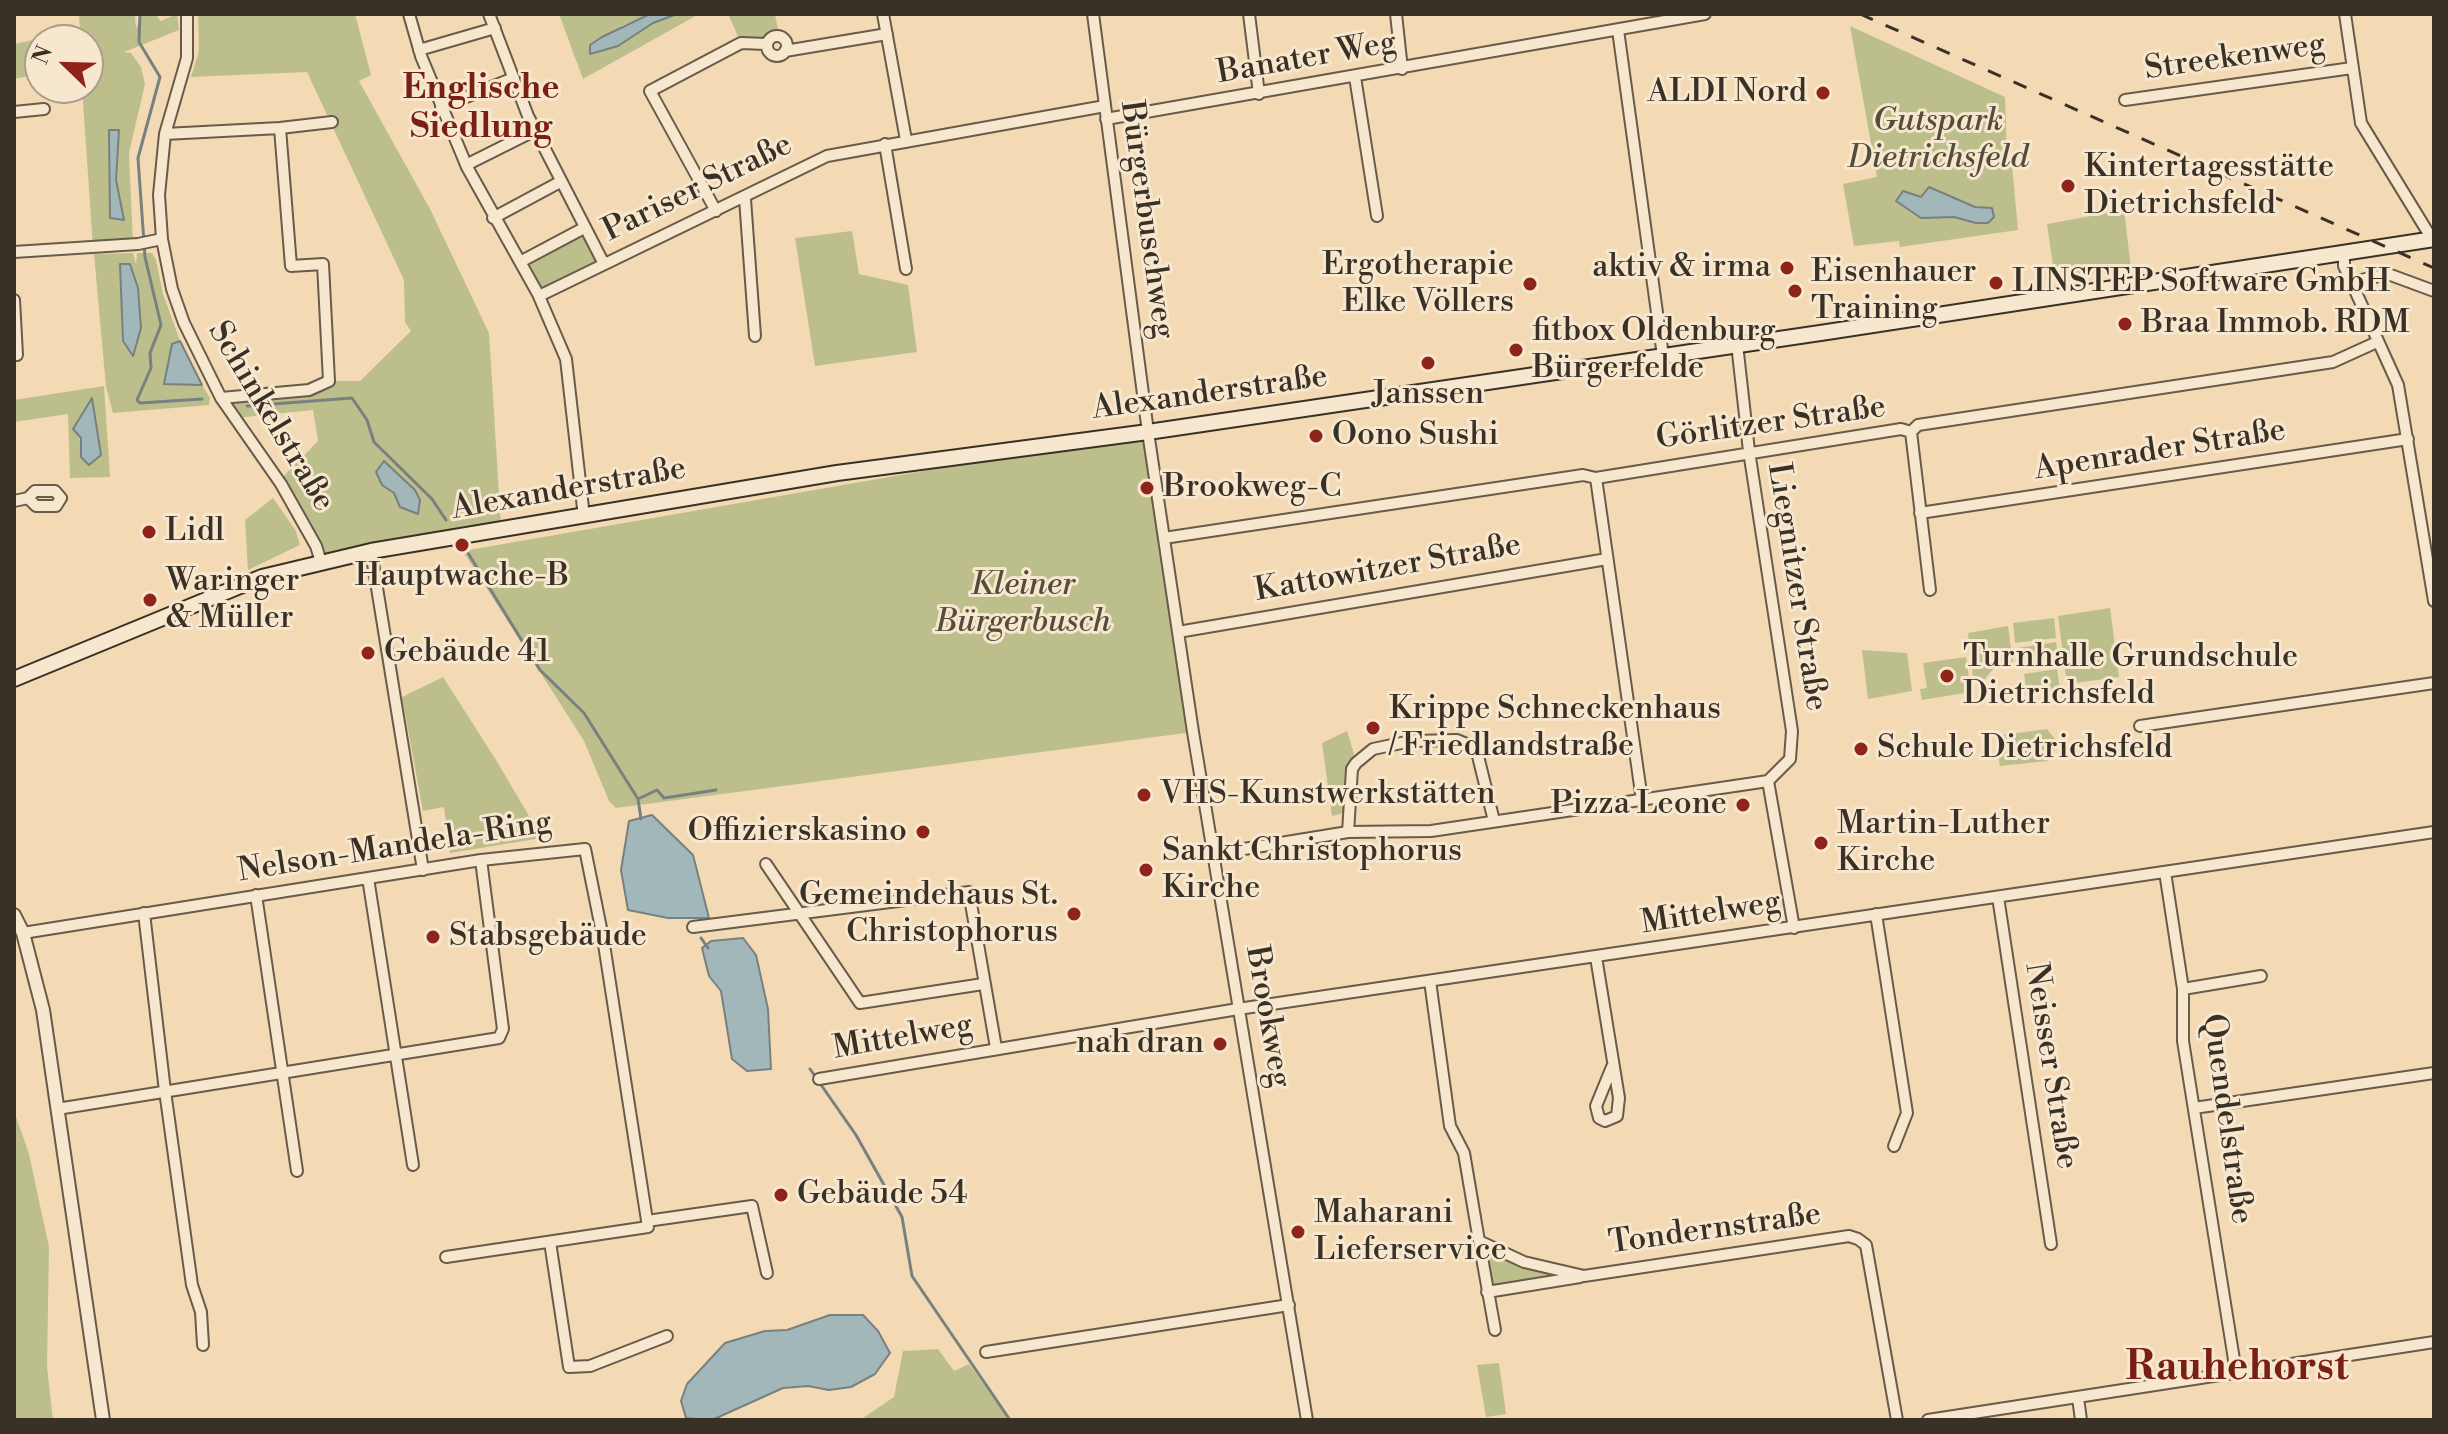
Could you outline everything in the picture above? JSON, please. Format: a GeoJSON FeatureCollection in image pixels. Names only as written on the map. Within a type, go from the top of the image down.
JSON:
{"type":"FeatureCollection","features":[{"type":"Feature","properties":{"kind":"main road","name":"Alexanderstraße"},"geometry":{"type":"LineString","coordinates":[[14,679],[262,577],[371,551],[837,473],[1148,432],[2433,239]]}},
{"type":"Feature","properties":{"kind":"street","name":"Schinkelstraße"},"geometry":{"type":"LineString","coordinates":[[187,14],[187,58],[165,134],[159,195],[162,239],[184,323],[221,398],[279,481],[316,546],[321,562]]}},
{"type":"Feature","properties":{"kind":"street"},"geometry":{"type":"LineString","coordinates":[[409,14],[419,50],[466,165],[539,296],[566,359],[584,517]]}},
{"type":"Feature","properties":{"kind":"street"},"geometry":{"type":"LineString","coordinates":[[489,14],[536,130],[604,264]]}},
{"type":"Feature","properties":{"kind":"street"},"geometry":{"type":"LineString","coordinates":[[883,14],[906,140]]}},
{"type":"Feature","properties":{"kind":"street","name":"Bürgerbuschweg"},"geometry":{"type":"LineString","coordinates":[[1093,14],[1148,432]]}},
{"type":"Feature","properties":{"kind":"street"},"geometry":{"type":"LineString","coordinates":[[1249,14],[1259,94]]}},
{"type":"Feature","properties":{"kind":"street"},"geometry":{"type":"LineString","coordinates":[[1396,14],[1402,69]]}},
{"type":"Feature","properties":{"kind":"street","name":"Banater Weg"},"geometry":{"type":"LineString","coordinates":[[1106,119],[1705,14]]}},
{"type":"Feature","properties":{"kind":"street"},"geometry":{"type":"LineString","coordinates":[[2345,14],[2361,123],[2433,239]]}},
{"type":"Feature","properties":{"kind":"street"},"geometry":{"type":"LineString","coordinates":[[419,50],[495,28]]}},
{"type":"Feature","properties":{"kind":"street"},"geometry":{"type":"LineString","coordinates":[[1618,30],[1663,356]]}},
{"type":"Feature","properties":{"kind":"street"},"geometry":{"type":"LineString","coordinates":[[716,211],[650,91],[741,43],[766,44],[773,55],[887,34]]}},
{"type":"Feature","properties":{"kind":"street","name":"Streekenweg"},"geometry":{"type":"LineString","coordinates":[[2125,100],[2352,68]]}},
{"type":"Feature","properties":{"kind":"street"},"geometry":{"type":"LineString","coordinates":[[1355,77],[1377,216]]}},
{"type":"Feature","properties":{"kind":"street"},"geometry":{"type":"LineString","coordinates":[[441,107],[514,78]]}},
{"type":"Feature","properties":{"kind":"street","name":"Pariser Straße"},"geometry":{"type":"LineString","coordinates":[[539,296],[745,199],[827,156],[1105,106]]}},
{"type":"Feature","properties":{"kind":"street"},"geometry":{"type":"LineString","coordinates":[[14,112],[44,109]]}},
{"type":"Feature","properties":{"kind":"street"},"geometry":{"type":"LineString","coordinates":[[165,134],[332,122]]}},
{"type":"Feature","properties":{"kind":"street"},"geometry":{"type":"LineString","coordinates":[[221,398],[309,390],[329,381],[323,264],[291,266],[280,128]]}},
{"type":"Feature","properties":{"kind":"street"},"geometry":{"type":"LineString","coordinates":[[466,165],[536,130]]}},
{"type":"Feature","properties":{"kind":"street"},"geometry":{"type":"LineString","coordinates":[[885,144],[906,269]]}},
{"type":"Feature","properties":{"kind":"street"},"geometry":{"type":"LineString","coordinates":[[493,218],[560,182]]}},
{"type":"Feature","properties":{"kind":"street"},"geometry":{"type":"LineString","coordinates":[[745,199],[755,336]]}},
{"type":"Feature","properties":{"kind":"street"},"geometry":{"type":"LineString","coordinates":[[520,262],[584,228]]}},
{"type":"Feature","properties":{"kind":"street"},"geometry":{"type":"LineString","coordinates":[[14,252],[142,244],[162,239]]}},
{"type":"Feature","properties":{"kind":"street"},"geometry":{"type":"LineString","coordinates":[[2344,254],[2344,266],[2398,385],[2431,554],[2434,601]]}},
{"type":"Feature","properties":{"kind":"street"},"geometry":{"type":"LineString","coordinates":[[2352,282],[2388,274],[2434,291]]}},
{"type":"Feature","properties":{"kind":"street"},"geometry":{"type":"LineString","coordinates":[[14,300],[17,355],[14,355]]}},
{"type":"Feature","properties":{"kind":"street","name":"Görlitzer Straße"},"geometry":{"type":"LineString","coordinates":[[1164,538],[1583,475],[1596,478],[1901,429],[1911,432],[1918,425],[2322,364],[2377,342]]}},
{"type":"Feature","properties":{"kind":"street","name":"Liegnitzer Straße"},"geometry":{"type":"LineString","coordinates":[[1737,344],[1749,451],[1792,731],[1790,759],[1768,781]]}},
{"type":"Feature","properties":{"kind":"street","name":"Brookweg"},"geometry":{"type":"LineString","coordinates":[[1148,432],[1213,854],[1307,1420]]}},
{"type":"Feature","properties":{"kind":"street"},"geometry":{"type":"LineString","coordinates":[[1911,432],[1930,590]]}},
{"type":"Feature","properties":{"kind":"street","name":"Apenrader Straße"},"geometry":{"type":"LineString","coordinates":[[1920,513],[2408,439]]}},
{"type":"Feature","properties":{"kind":"street"},"geometry":{"type":"LineString","coordinates":[[1596,478],[1642,800]]}},
{"type":"Feature","properties":{"kind":"street"},"geometry":{"type":"LineString","coordinates":[[14,501],[28,498]]}},
{"type":"Feature","properties":{"kind":"street"},"geometry":{"type":"LineString","coordinates":[[371,551],[423,870]]}},
{"type":"Feature","properties":{"kind":"street","name":"Kattowitzer Straße"},"geometry":{"type":"LineString","coordinates":[[1178,632],[1607,559]]}},
{"type":"Feature","properties":{"kind":"street"},"geometry":{"type":"LineString","coordinates":[[2140,726],[2434,683]]}},
{"type":"Feature","properties":{"kind":"street"},"geometry":{"type":"LineString","coordinates":[[1348,832],[1352,769],[1373,749],[1402,742],[1457,740],[1476,748],[1494,821]]}},
{"type":"Feature","properties":{"kind":"street"},"geometry":{"type":"LineString","coordinates":[[1213,854],[1348,832],[1431,831],[1768,781],[1794,928]]}},
{"type":"Feature","properties":{"kind":"street","name":"Mittelweg"},"geometry":{"type":"LineString","coordinates":[[819,1079],[1238,1009],[2434,832]]}},
{"type":"Feature","properties":{"kind":"street","name":"Nelson-Mandela-Ring"},"geometry":{"type":"LineString","coordinates":[[23,933],[481,860],[585,849],[599,916],[647,1224]]}},
{"type":"Feature","properties":{"kind":"street"},"geometry":{"type":"LineString","coordinates":[[57,1109],[499,1038],[503,1029],[481,860]]}},
{"type":"Feature","properties":{"kind":"street"},"geometry":{"type":"LineString","coordinates":[[766,864],[860,1003],[983,984]]}},
{"type":"Feature","properties":{"kind":"street","name":"Quendelstraße"},"geometry":{"type":"LineString","coordinates":[[2165,872],[2183,989],[2183,1041],[2236,1372]]}},
{"type":"Feature","properties":{"kind":"street"},"geometry":{"type":"LineString","coordinates":[[368,878],[413,1165]]}},
{"type":"Feature","properties":{"kind":"street","name":"Mittelweg"},"geometry":{"type":"LineString","coordinates":[[799,914],[969,892],[996,1048]]}},
{"type":"Feature","properties":{"kind":"street"},"geometry":{"type":"LineString","coordinates":[[256,895],[297,1171]]}},
{"type":"Feature","properties":{"kind":"street","name":"Neisser Straße"},"geometry":{"type":"LineString","coordinates":[[1998,897],[2051,1244]]}},
{"type":"Feature","properties":{"kind":"street"},"geometry":{"type":"LineString","coordinates":[[144,913],[165,1091],[192,1285],[201,1312],[203,1345]]}},
{"type":"Feature","properties":{"kind":"street"},"geometry":{"type":"LineString","coordinates":[[693,927],[799,914]]}},
{"type":"Feature","properties":{"kind":"street"},"geometry":{"type":"LineString","coordinates":[[1876,914],[1907,1113],[1894,1146]]}},
{"type":"Feature","properties":{"kind":"street"},"geometry":{"type":"LineString","coordinates":[[14,915],[23,933],[43,1010],[103,1420]]}},
{"type":"Feature","properties":{"kind":"street"},"geometry":{"type":"LineString","coordinates":[[1596,957],[1612,1067]]}},
{"type":"Feature","properties":{"kind":"street"},"geometry":{"type":"LineString","coordinates":[[2183,989],[2261,976]]}},
{"type":"Feature","properties":{"kind":"street"},"geometry":{"type":"LineString","coordinates":[[1430,981],[1450,1126],[1464,1153],[1495,1330]]}},
{"type":"Feature","properties":{"kind":"street"},"geometry":{"type":"LineString","coordinates":[[2194,1108],[2434,1073]]}},
{"type":"Feature","properties":{"kind":"street"},"geometry":{"type":"LineString","coordinates":[[446,1257],[752,1206],[767,1273]]}},
{"type":"Feature","properties":{"kind":"street","name":"Tondernstraße"},"geometry":{"type":"LineString","coordinates":[[1487,1292],[1849,1236],[1866,1245],[1897,1420]]}},
{"type":"Feature","properties":{"kind":"street","name":"Tondernstraße"},"geometry":{"type":"LineString","coordinates":[[1479,1241],[1524,1262],[1584,1276]]}},
{"type":"Feature","properties":{"kind":"street"},"geometry":{"type":"LineString","coordinates":[[550,1242],[569,1367],[590,1366],[667,1336]]}},
{"type":"Feature","properties":{"kind":"street"},"geometry":{"type":"LineString","coordinates":[[986,1352],[1289,1305]]}},
{"type":"Feature","properties":{"kind":"street"},"geometry":{"type":"LineString","coordinates":[[1928,1420],[2434,1342]]}},
{"type":"Feature","properties":{"kind":"street"},"geometry":{"type":"LineString","coordinates":[[2078,1398],[2081,1420]]}},
{"type":"Feature","properties":{"kind":"green space"},"geometry":{"type":"Polygon","coordinates":[[[79,14],[135,14],[136,29],[141,14],[155,14],[161,21],[177,14],[179,30],[124,52],[131,53],[141,67],[145,84],[129,153],[133,244],[93,247],[83,104],[104,104],[104,24],[80,24],[79,14]]]}},
{"type":"Feature","properties":{"kind":"green space"},"geometry":{"type":"Polygon","coordinates":[[[198,14],[355,14],[371,75],[359,81],[430,209],[489,333],[501,526],[321,562],[279,481],[318,441],[313,410],[235,418],[221,398],[311,389],[329,381],[360,381],[411,331],[405,322],[404,280],[307,72],[191,77],[199,51],[198,14]]]}},
{"type":"Feature","properties":{"kind":"green space"},"geometry":{"type":"Polygon","coordinates":[[[559,14],[650,14],[621,26],[618,46],[653,23],[677,14],[699,14],[583,79],[559,14]]]}},
{"type":"Feature","properties":{"kind":"green space"},"geometry":{"type":"Polygon","coordinates":[[[728,14],[775,14],[779,35],[767,41],[741,43],[728,14]]]}},
{"type":"Feature","properties":{"kind":"green space","name":"Gutspark Dietrichsfeld"},"geometry":{"type":"Polygon","coordinates":[[[1850,26],[2005,97],[2007,162],[2012,165],[2018,230],[1900,247],[1899,241],[1854,246],[1843,184],[1877,177],[1850,26]]]}},
{"type":"Feature","properties":{"kind":"green space"},"geometry":{"type":"Polygon","coordinates":[[[24,42],[24,77],[14,79],[14,44],[24,42]]]}},
{"type":"Feature","properties":{"kind":"green space"},"geometry":{"type":"Polygon","coordinates":[[[2124,210],[2131,268],[2055,279],[2047,224],[2124,210]]]}},
{"type":"Feature","properties":{"kind":"green space"},"geometry":{"type":"Polygon","coordinates":[[[584,228],[604,264],[538,294],[520,262],[584,228]]]}},
{"type":"Feature","properties":{"kind":"green space"},"geometry":{"type":"Polygon","coordinates":[[[852,231],[859,274],[908,285],[917,352],[815,366],[795,238],[852,231]]]}},
{"type":"Feature","properties":{"kind":"green space"},"geometry":{"type":"Polygon","coordinates":[[[133,253],[136,264],[137,253],[152,253],[180,341],[172,344],[164,384],[202,385],[210,398],[209,405],[113,413],[106,387],[94,254],[133,253]],[[121,264],[123,341],[132,355],[141,328],[138,288],[130,265],[121,264]]]}},
{"type":"Feature","properties":{"kind":"green space"},"geometry":{"type":"Polygon","coordinates":[[[104,386],[110,477],[70,478],[68,414],[14,422],[14,400],[104,386]],[[92,398],[78,419],[81,457],[101,455],[92,398]]]}},
{"type":"Feature","properties":{"kind":"green space","name":"Kleiner Bürgerbusch"},"geometry":{"type":"Polygon","coordinates":[[[1148,432],[1193,732],[616,808],[609,801],[584,741],[463,551],[1148,432]]]}},
{"type":"Feature","properties":{"kind":"green space"},"geometry":{"type":"Polygon","coordinates":[[[273,498],[296,531],[300,545],[248,570],[245,520],[273,498]]]}},
{"type":"Feature","properties":{"kind":"green space"},"geometry":{"type":"Polygon","coordinates":[[[2110,608],[2119,677],[2067,684],[2058,616],[2110,608]]]}},
{"type":"Feature","properties":{"kind":"green space"},"geometry":{"type":"Polygon","coordinates":[[[2054,618],[2056,638],[2015,643],[2013,623],[2054,618]]]}},
{"type":"Feature","properties":{"kind":"green space"},"geometry":{"type":"Polygon","coordinates":[[[2008,626],[2013,663],[1995,667],[1984,680],[1973,677],[1968,633],[2008,626]]]}},
{"type":"Feature","properties":{"kind":"green space"},"geometry":{"type":"Polygon","coordinates":[[[2056,642],[2059,663],[2019,669],[2017,648],[2056,642]]]}},
{"type":"Feature","properties":{"kind":"green space"},"geometry":{"type":"Polygon","coordinates":[[[1862,650],[1907,653],[1912,691],[1868,699],[1862,650]]]}},
{"type":"Feature","properties":{"kind":"green space","name":"Turnhalle Grundschule Dietrichsfeld"},"geometry":{"type":"Polygon","coordinates":[[[1966,657],[1971,692],[1922,700],[1920,689],[1927,688],[1923,663],[1966,657]]]}},
{"type":"Feature","properties":{"kind":"green space"},"geometry":{"type":"Polygon","coordinates":[[[2057,669],[2060,689],[2027,694],[2024,674],[2057,669]]]}},
{"type":"Feature","properties":{"kind":"green space"},"geometry":{"type":"Polygon","coordinates":[[[443,677],[542,838],[450,853],[444,807],[423,811],[402,697],[443,677]]]}},
{"type":"Feature","properties":{"kind":"green space"},"geometry":{"type":"Polygon","coordinates":[[[2047,729],[2059,744],[2047,761],[2000,766],[1995,736],[2047,729]]]}},
{"type":"Feature","properties":{"kind":"green space"},"geometry":{"type":"Polygon","coordinates":[[[1347,731],[1354,754],[1344,778],[1344,813],[1332,816],[1322,743],[1347,731]]]}},
{"type":"Feature","properties":{"kind":"green space"},"geometry":{"type":"Polygon","coordinates":[[[14,1111],[29,1154],[49,1247],[47,1366],[53,1420],[14,1420],[14,1111]]]}},
{"type":"Feature","properties":{"kind":"green space"},"geometry":{"type":"Polygon","coordinates":[[[1479,1241],[1502,1253],[1584,1276],[1487,1292],[1479,1241]]]}},
{"type":"Feature","properties":{"kind":"green space"},"geometry":{"type":"Polygon","coordinates":[[[938,1349],[954,1371],[969,1364],[1010,1420],[860,1420],[894,1397],[903,1351],[938,1349]]]}},
{"type":"Feature","properties":{"kind":"green space"},"geometry":{"type":"Polygon","coordinates":[[[1499,1363],[1506,1414],[1486,1417],[1477,1365],[1499,1363]]]}},
{"type":"Feature","properties":{"kind":"shaded area"},"geometry":{"type":"Polygon","coordinates":[[[650,14],[677,14],[653,23],[618,46],[590,54],[590,45],[602,37],[650,14]]]}},
{"type":"Feature","properties":{"kind":"shaded area"},"geometry":{"type":"Polygon","coordinates":[[[109,130],[119,130],[116,180],[124,220],[110,218],[109,130]]]}},
{"type":"Feature","properties":{"kind":"shaded area"},"geometry":{"type":"Polygon","coordinates":[[[1929,187],[1975,207],[1992,208],[1994,217],[1988,223],[1954,217],[1921,218],[1896,201],[1903,191],[1921,197],[1929,187]]]}},
{"type":"Feature","properties":{"kind":"shaded area"},"geometry":{"type":"Polygon","coordinates":[[[120,264],[130,264],[138,288],[141,328],[133,356],[123,341],[120,264]]]}},
{"type":"Feature","properties":{"kind":"shaded area"},"geometry":{"type":"Polygon","coordinates":[[[180,341],[202,385],[164,384],[172,344],[180,341]]]}},
{"type":"Feature","properties":{"kind":"shaded area"},"geometry":{"type":"Polygon","coordinates":[[[92,398],[101,455],[89,465],[81,457],[81,438],[73,429],[92,398]]]}},
{"type":"Feature","properties":{"kind":"shaded area"},"geometry":{"type":"Polygon","coordinates":[[[384,461],[415,490],[420,500],[418,514],[400,507],[394,493],[382,485],[376,472],[384,461]]]}},
{"type":"Feature","properties":{"kind":"shaded area"},"geometry":{"type":"Polygon","coordinates":[[[652,815],[693,855],[709,918],[668,918],[628,910],[621,870],[629,821],[652,815]]]}},
{"type":"Feature","properties":{"kind":"shaded area"},"geometry":{"type":"Polygon","coordinates":[[[743,938],[756,955],[768,1009],[771,1069],[747,1071],[732,1059],[721,991],[709,976],[702,948],[711,941],[743,938]]]}},
{"type":"Feature","properties":{"kind":"shaded area"},"geometry":{"type":"Polygon","coordinates":[[[830,1315],[863,1315],[878,1331],[890,1353],[875,1374],[851,1387],[829,1390],[808,1386],[783,1388],[712,1420],[686,1418],[681,1401],[687,1384],[725,1343],[765,1331],[787,1330],[830,1315]]]}},
{"type":"Feature","properties":{"kind":"waterway"},"geometry":{"type":"LineString","coordinates":[[140,14],[139,42],[160,77],[138,158],[145,257],[161,325],[150,353],[151,368],[137,400],[140,403],[202,399]]}},
{"type":"Feature","properties":{"kind":"waterway"},"geometry":{"type":"LineString","coordinates":[[247,406],[352,398],[367,420],[374,442],[432,499],[446,520]]}},
{"type":"Feature","properties":{"kind":"waterway"},"geometry":{"type":"LineString","coordinates":[[468,553],[540,670],[584,713],[638,799],[641,819]]}},
{"type":"Feature","properties":{"kind":"waterway"},"geometry":{"type":"LineString","coordinates":[[638,799],[657,790],[664,798],[716,790]]}},
{"type":"Feature","properties":{"kind":"waterway"},"geometry":{"type":"LineString","coordinates":[[701,938],[708,948]]}},
{"type":"Feature","properties":{"kind":"waterway"},"geometry":{"type":"LineString","coordinates":[[810,1069],[856,1135],[902,1217],[912,1276],[1010,1420]]}},
{"type":"Feature","properties":{"kind":"railway"},"geometry":{"type":"LineString","coordinates":[[1860,14],[2434,268]]}},
{"type":"Feature","properties":{"kind":"place","name":"ALDI Nord"},"geometry":{"type":"Point","coordinates":[1823,93]}},
{"type":"Feature","properties":{"kind":"place","name":"Kintertagesstätte Dietrichsfeld"},"geometry":{"type":"Point","coordinates":[2068,186]}},
{"type":"Feature","properties":{"kind":"place","name":"aktiv & irma"},"geometry":{"type":"Point","coordinates":[1787,268]}},
{"type":"Feature","properties":{"kind":"place","name":"LINSTEP Software GmbH"},"geometry":{"type":"Point","coordinates":[1996,283]}},
{"type":"Feature","properties":{"kind":"place","name":"Ergotherapie Elke Völlers"},"geometry":{"type":"Point","coordinates":[1530,284]}},
{"type":"Feature","properties":{"kind":"place","name":"Eisenhauer Training"},"geometry":{"type":"Point","coordinates":[1795,291]}},
{"type":"Feature","properties":{"kind":"place","name":"Braa Immob. RDM"},"geometry":{"type":"Point","coordinates":[2125,324]}},
{"type":"Feature","properties":{"kind":"place","name":"fitbox Oldenburg Bürgerfelde"},"geometry":{"type":"Point","coordinates":[1516,350]}},
{"type":"Feature","properties":{"kind":"place","name":"Janssen"},"geometry":{"type":"Point","coordinates":[1428,363]}},
{"type":"Feature","properties":{"kind":"place","name":"Oono Sushi"},"geometry":{"type":"Point","coordinates":[1316,436]}},
{"type":"Feature","properties":{"kind":"place","name":"Brookweg-C"},"geometry":{"type":"Point","coordinates":[1147,488]}},
{"type":"Feature","properties":{"kind":"place","name":"Lidl"},"geometry":{"type":"Point","coordinates":[149,532]}},
{"type":"Feature","properties":{"kind":"place","name":"Hauptwache-B"},"geometry":{"type":"Point","coordinates":[462,545]}},
{"type":"Feature","properties":{"kind":"place","name":"Waringer & Müller"},"geometry":{"type":"Point","coordinates":[150,600]}},
{"type":"Feature","properties":{"kind":"place","name":"Gebäude 41"},"geometry":{"type":"Point","coordinates":[368,653]}},
{"type":"Feature","properties":{"kind":"place","name":"Turnhalle Grundschule Dietrichsfeld"},"geometry":{"type":"Point","coordinates":[1947,676]}},
{"type":"Feature","properties":{"kind":"place","name":"Krippe Schneckenhaus / Friedlandstraße"},"geometry":{"type":"Point","coordinates":[1373,728]}},
{"type":"Feature","properties":{"kind":"place","name":"Schule Dietrichsfeld"},"geometry":{"type":"Point","coordinates":[1861,749]}},
{"type":"Feature","properties":{"kind":"place","name":"VHS-Kunstwerkstätten"},"geometry":{"type":"Point","coordinates":[1144,795]}},
{"type":"Feature","properties":{"kind":"place","name":"Pizza Leone"},"geometry":{"type":"Point","coordinates":[1743,805]}},
{"type":"Feature","properties":{"kind":"place","name":"Offizierskasino"},"geometry":{"type":"Point","coordinates":[923,832]}},
{"type":"Feature","properties":{"kind":"place","name":"Martin-Luther Kirche"},"geometry":{"type":"Point","coordinates":[1821,843]}},
{"type":"Feature","properties":{"kind":"place","name":"Sankt Christophorus Kirche"},"geometry":{"type":"Point","coordinates":[1146,870]}},
{"type":"Feature","properties":{"kind":"place","name":"Gemeindehaus St. Christophorus"},"geometry":{"type":"Point","coordinates":[1074,914]}},
{"type":"Feature","properties":{"kind":"place","name":"Stabsgebäude"},"geometry":{"type":"Point","coordinates":[433,937]}},
{"type":"Feature","properties":{"kind":"place","name":"nah dran"},"geometry":{"type":"Point","coordinates":[1220,1044]}},
{"type":"Feature","properties":{"kind":"place","name":"Gebäude 54"},"geometry":{"type":"Point","coordinates":[781,1195]}},
{"type":"Feature","properties":{"kind":"place","name":"Maharani Lieferservice"},"geometry":{"type":"Point","coordinates":[1298,1232]}},
{"type":"Feature","properties":{"kind":"district","name":"Englische Siedlung"},"geometry":{"type":"Point","coordinates":[481,110]}},
{"type":"Feature","properties":{"kind":"district","name":"Rauhehorst"},"geometry":{"type":"Point","coordinates":[2237,1369]}}]}
